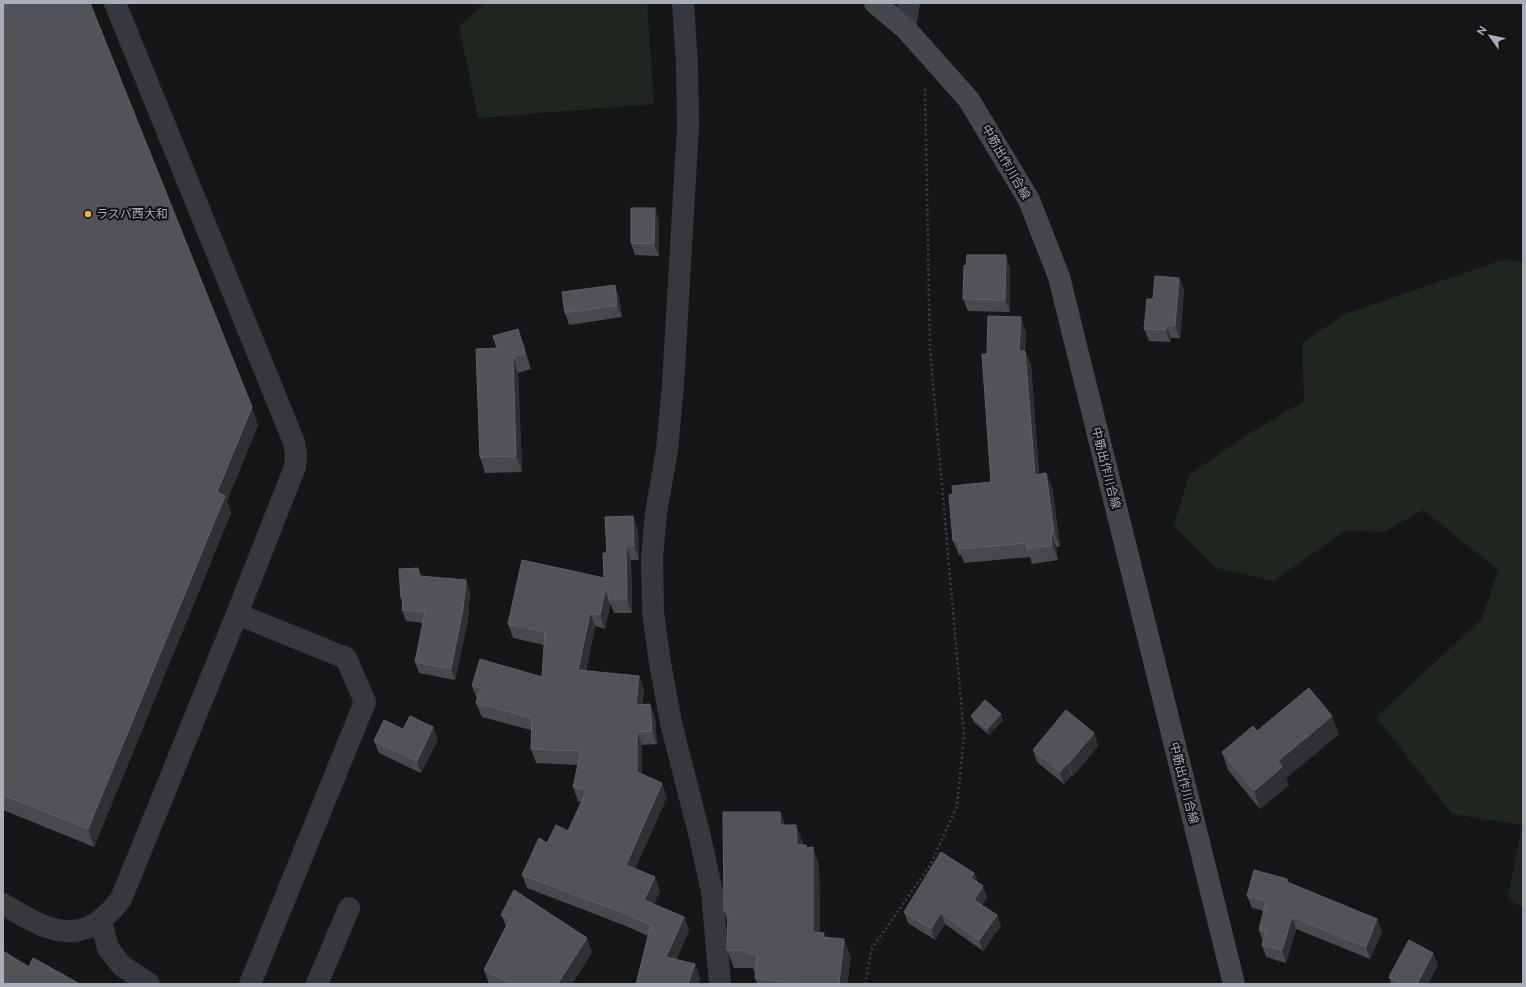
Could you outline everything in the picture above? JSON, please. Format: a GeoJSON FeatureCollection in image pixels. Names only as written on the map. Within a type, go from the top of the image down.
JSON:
{"type":"FeatureCollection","features":[{"type":"Feature","properties":{"kind":"main road","name":"中筋出作川合線"},"geometry":{"type":"LineString","coordinates":[[875,3],[905,28],[969,100],[1029,200],[1059,277],[1234,984]]}},
{"type":"Feature","properties":{"kind":"street"},"geometry":{"type":"LineString","coordinates":[[3,904],[46,927],[60,930],[76,930],[89,928],[101,921],[121,899],[295,467],[296,455],[294,442],[115,3]]}},
{"type":"Feature","properties":{"kind":"street"},"geometry":{"type":"LineString","coordinates":[[683,3],[687,64],[688,126],[673,385],[667,450],[656,513],[652,550],[653,589],[654,612],[661,670],[671,723],[700,837],[712,892],[720,984]]}},
{"type":"Feature","properties":{"kind":"street"},"geometry":{"type":"LineString","coordinates":[[905,28],[908,3]]}},
{"type":"Feature","properties":{"kind":"street"},"geometry":{"type":"LineString","coordinates":[[237,614],[346,658],[365,702],[250,984]]}},
{"type":"Feature","properties":{"kind":"street"},"geometry":{"type":"LineString","coordinates":[[317,984],[349,908]]}},
{"type":"Feature","properties":{"kind":"street"},"geometry":{"type":"LineString","coordinates":[[101,921],[108,948],[122,966],[149,984]]}},
{"type":"Feature","properties":{"kind":"path"},"geometry":{"type":"LineString","coordinates":[[865,984],[872,948],[930,864],[957,806],[964,735],[930,350],[926,91],[923,84]]}},
{"type":"Feature","properties":{"kind":"shaded area"},"geometry":{"type":"Polygon","coordinates":[[[485,3],[647,3],[654,104],[478,118],[459,26],[485,3]]]}},
{"type":"Feature","properties":{"kind":"shaded area"},"geometry":{"type":"Polygon","coordinates":[[[1502,260],[1523,262],[1523,908],[1508,898],[1522,825],[1452,814],[1376,717],[1482,619],[1498,570],[1423,510],[1384,532],[1347,530],[1273,581],[1216,568],[1174,526],[1189,475],[1253,431],[1304,401],[1302,343],[1345,314],[1502,260]]]}},
{"type":"Feature","properties":{"kind":"building","name":"ラスパ西大和"},"geometry":{"type":"Polygon","coordinates":[[[3,3],[90,3],[252,407],[217,492],[225,496],[88,829],[3,795],[3,3]]]}},
{"type":"Feature","properties":{"kind":"building"},"geometry":{"type":"Polygon","coordinates":[[[631,208],[655,208],[654,244],[631,243],[631,208]]]}},
{"type":"Feature","properties":{"kind":"building"},"geometry":{"type":"Polygon","coordinates":[[[967,255],[1006,255],[1005,300],[963,299],[964,265],[966,266],[967,255]]]}},
{"type":"Feature","properties":{"kind":"building"},"geometry":{"type":"Polygon","coordinates":[[[1155,276],[1179,278],[1175,326],[1166,325],[1166,330],[1144,329],[1147,299],[1153,299],[1155,276]]]}},
{"type":"Feature","properties":{"kind":"building"},"geometry":{"type":"Polygon","coordinates":[[[615,285],[617,305],[565,313],[562,292],[615,285]]]}},
{"type":"Feature","properties":{"kind":"building"},"geometry":{"type":"Polygon","coordinates":[[[988,316],[1021,317],[1019,351],[1025,351],[1035,475],[1046,473],[1054,532],[1051,532],[1052,545],[1027,549],[1026,543],[959,549],[958,540],[953,541],[949,495],[953,494],[952,486],[991,482],[982,354],[987,354],[988,316]]]}},
{"type":"Feature","properties":{"kind":"building"},"geometry":{"type":"Polygon","coordinates":[[[518,329],[525,353],[513,357],[516,456],[480,457],[476,349],[497,348],[493,336],[518,329]]]}},
{"type":"Feature","properties":{"kind":"building"},"geometry":{"type":"Polygon","coordinates":[[[633,516],[634,546],[626,546],[627,599],[609,599],[608,591],[605,591],[600,615],[590,613],[578,670],[639,676],[636,705],[650,704],[652,731],[637,732],[637,772],[662,783],[626,865],[655,877],[644,900],[684,917],[666,957],[695,964],[688,984],[636,984],[651,925],[621,912],[522,875],[539,838],[547,843],[556,825],[568,831],[587,790],[573,787],[581,751],[531,749],[532,718],[476,703],[481,688],[472,686],[480,659],[542,677],[545,632],[508,624],[522,560],[604,578],[603,553],[607,553],[605,517],[633,516]]]}},
{"type":"Feature","properties":{"kind":"building"},"geometry":{"type":"Polygon","coordinates":[[[418,568],[419,576],[466,580],[463,609],[451,669],[415,662],[425,612],[402,610],[403,598],[401,598],[399,569],[418,568]]]}},
{"type":"Feature","properties":{"kind":"building"},"geometry":{"type":"Polygon","coordinates":[[[1309,688],[1332,716],[1278,761],[1282,767],[1254,791],[1222,752],[1253,726],[1257,731],[1309,688]]]}},
{"type":"Feature","properties":{"kind":"building"},"geometry":{"type":"Polygon","coordinates":[[[985,700],[1001,714],[987,729],[971,716],[985,700]]]}},
{"type":"Feature","properties":{"kind":"building"},"geometry":{"type":"Polygon","coordinates":[[[1066,710],[1094,733],[1060,772],[1033,750],[1066,710]]]}},
{"type":"Feature","properties":{"kind":"building"},"geometry":{"type":"Polygon","coordinates":[[[410,716],[433,727],[417,761],[374,741],[384,720],[403,729],[410,716]]]}},
{"type":"Feature","properties":{"kind":"building"},"geometry":{"type":"Polygon","coordinates":[[[723,812],[780,812],[780,825],[796,825],[797,845],[806,845],[806,848],[813,847],[813,932],[824,933],[823,937],[844,939],[839,984],[802,984],[755,978],[757,955],[748,953],[748,950],[727,950],[728,911],[724,911],[723,812]]]}},
{"type":"Feature","properties":{"kind":"building"},"geometry":{"type":"Polygon","coordinates":[[[941,852],[974,873],[971,878],[983,886],[974,900],[997,915],[979,940],[941,913],[931,929],[904,912],[941,852]]]}},
{"type":"Feature","properties":{"kind":"building"},"geometry":{"type":"Polygon","coordinates":[[[1254,870],[1287,879],[1287,882],[1377,919],[1366,947],[1292,917],[1282,950],[1262,945],[1266,932],[1259,930],[1266,901],[1247,896],[1254,870]]]}},
{"type":"Feature","properties":{"kind":"building"},"geometry":{"type":"Polygon","coordinates":[[[514,890],[587,938],[558,983],[563,984],[513,984],[484,970],[510,919],[501,915],[514,890]]]}},
{"type":"Feature","properties":{"kind":"building"},"geometry":{"type":"Polygon","coordinates":[[[1409,940],[1433,953],[1417,984],[1401,984],[1389,977],[1409,940]]]}},
{"type":"Feature","properties":{"kind":"building"},"geometry":{"type":"Polygon","coordinates":[[[3,951],[29,967],[33,958],[80,984],[3,984],[3,951]]]}},
{"type":"Feature","properties":{"kind":"place","name":"ラスパ西大和"},"geometry":{"type":"Point","coordinates":[88,214]}}]}
